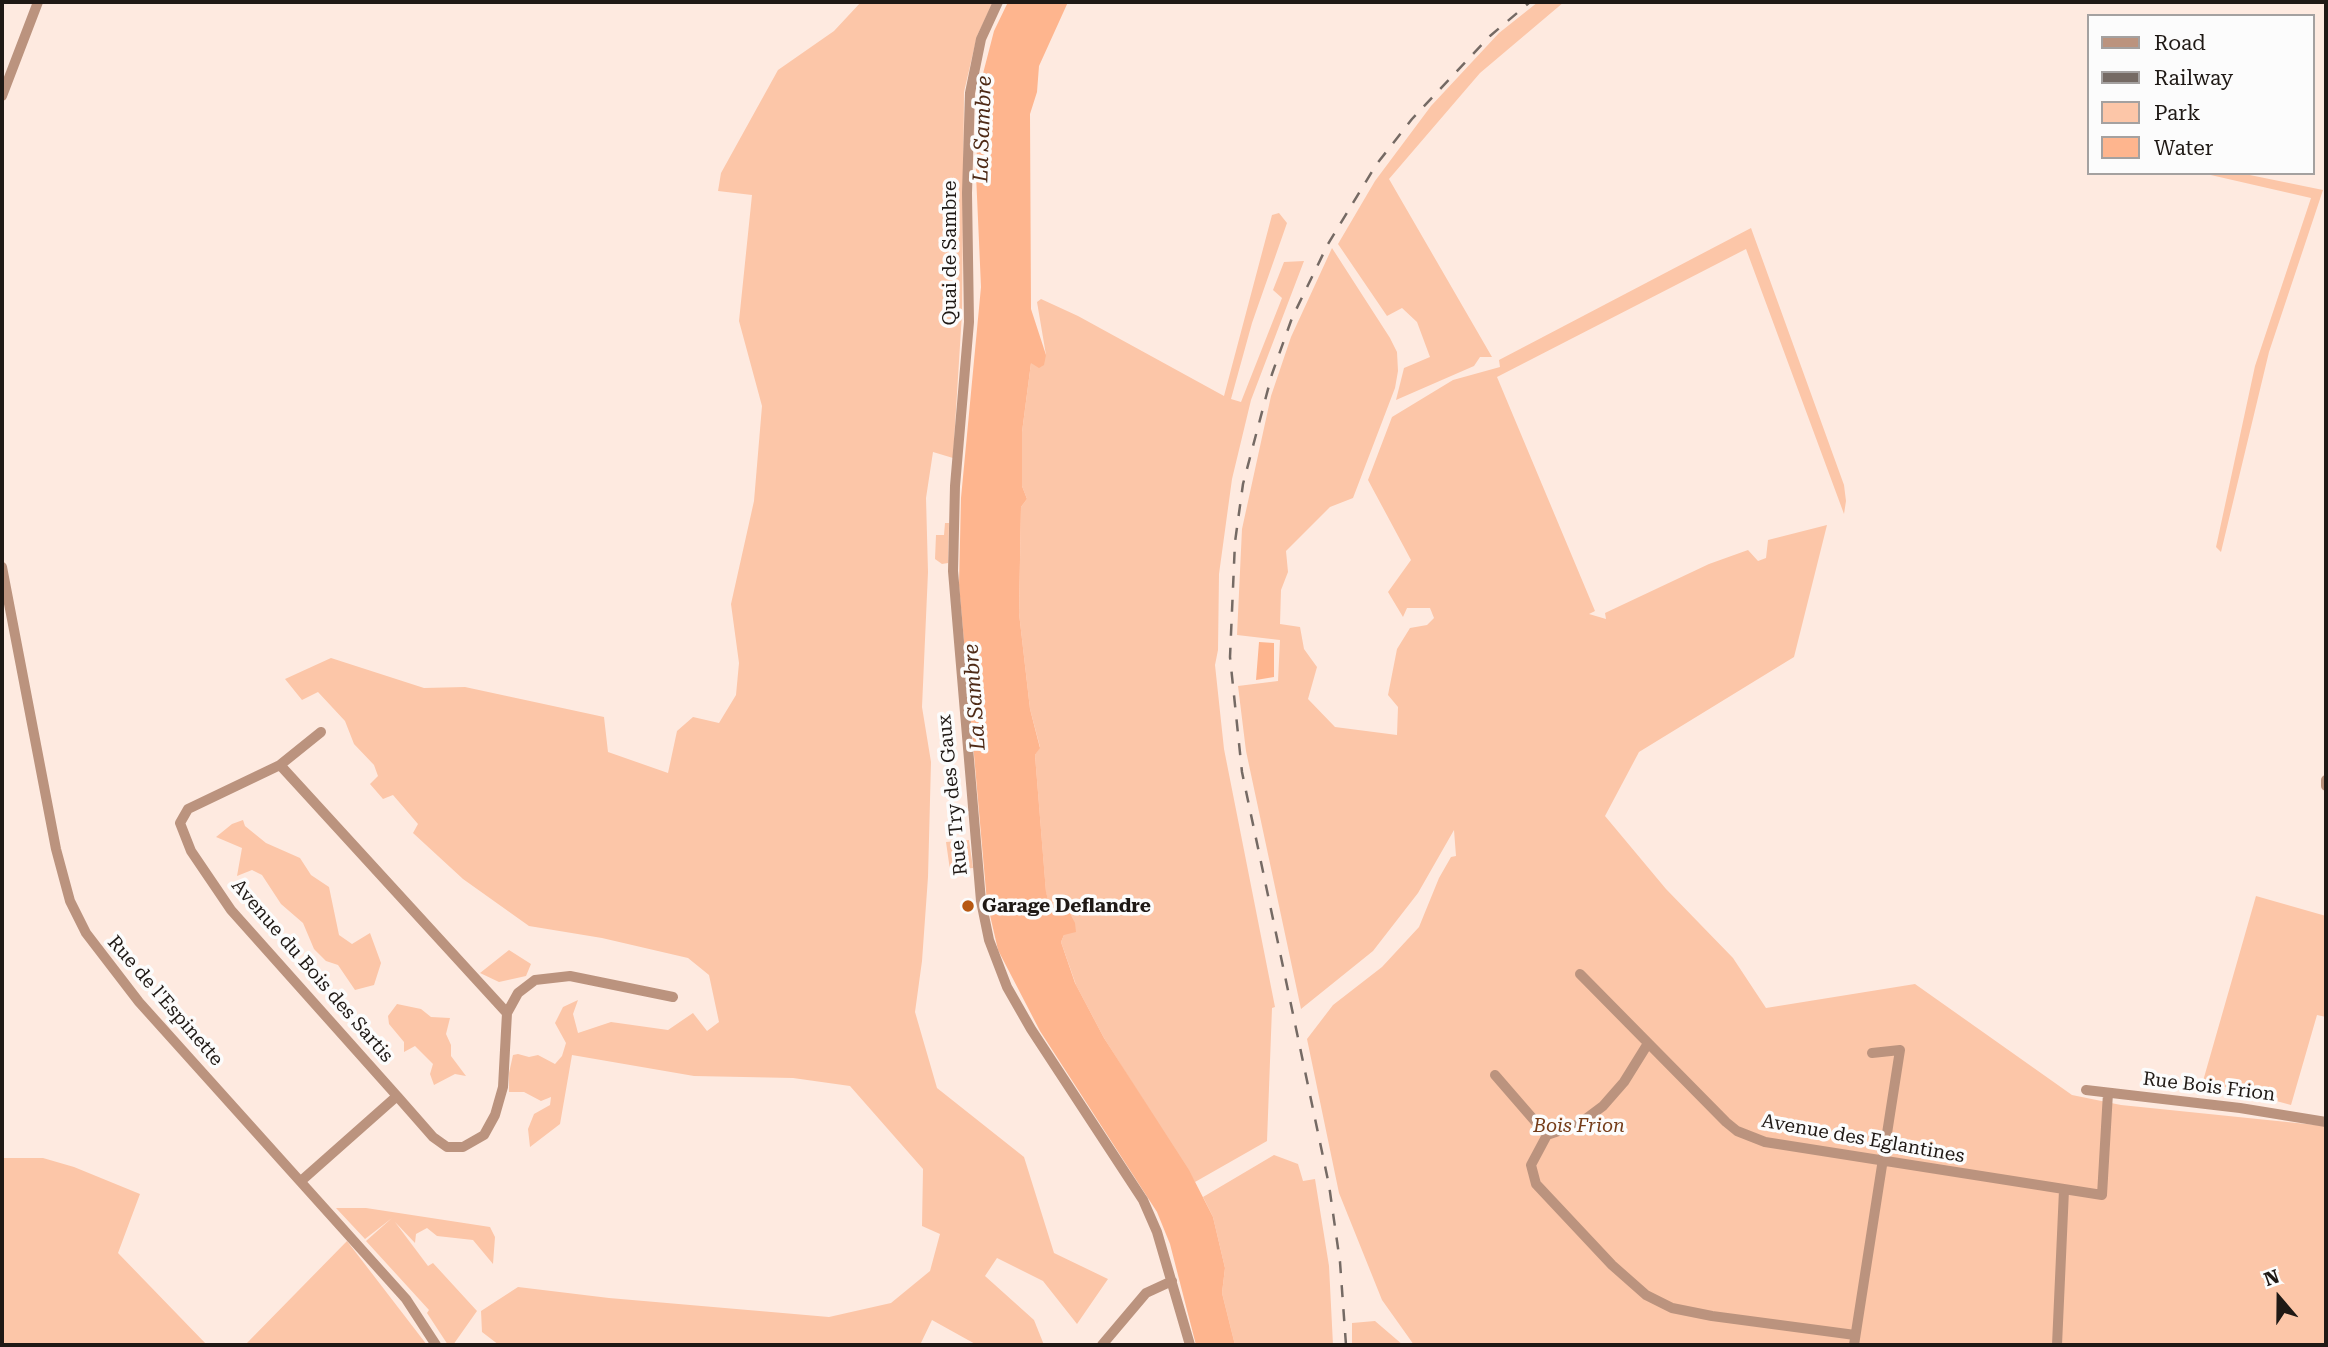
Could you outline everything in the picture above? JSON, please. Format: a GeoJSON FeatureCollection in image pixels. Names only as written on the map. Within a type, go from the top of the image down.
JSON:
{"type":"FeatureCollection","features":[{"type":"Feature","properties":{"kind":"street"},"geometry":{"type":"LineString","coordinates":[[2,96],[35,2]]}},
{"type":"Feature","properties":{"kind":"street","name":"Quai de Sambre"},"geometry":{"type":"LineString","coordinates":[[954,509],[969,322],[969,103],[978,51],[998,2]]}},
{"type":"Feature","properties":{"kind":"street","name":"Rue Try des Gaux"},"geometry":{"type":"LineString","coordinates":[[954,509],[955,622],[981,901],[989,940],[1007,987],[1031,1029],[1143,1200],[1157,1232],[1189,1345]]}},
{"type":"Feature","properties":{"kind":"street","name":"Rue de l'Espinette"},"geometry":{"type":"LineString","coordinates":[[2,567],[56,849],[78,919],[106,962],[139,1002],[406,1299],[436,1345]]}},
{"type":"Feature","properties":{"kind":"street","name":"Avenue du Bois des Sartis"},"geometry":{"type":"LineString","coordinates":[[321,732],[280,765],[188,809],[180,823],[198,862],[231,910],[433,1137],[447,1147],[463,1147],[484,1135],[491,1125],[503,1087],[507,1013]]}},
{"type":"Feature","properties":{"kind":"street"},"geometry":{"type":"LineString","coordinates":[[280,765],[507,1013],[518,993],[535,980],[556,975],[673,997]]}},
{"type":"Feature","properties":{"kind":"street","name":"Avenue des Eglantines"},"geometry":{"type":"LineString","coordinates":[[1580,974],[1715,1112],[1743,1134],[1765,1142],[2102,1195],[2108,1093]]}},
{"type":"Feature","properties":{"kind":"street"},"geometry":{"type":"LineString","coordinates":[[1647,1045],[1624,1082],[1603,1106],[1579,1124],[1547,1135],[1531,1165],[1536,1184],[1612,1265],[1646,1295],[1672,1308],[1855,1340],[1900,1050],[1872,1053]]}},
{"type":"Feature","properties":{"kind":"street"},"geometry":{"type":"LineString","coordinates":[[1495,1074],[1547,1135]]}},
{"type":"Feature","properties":{"kind":"street","name":"Rue Bois Frion"},"geometry":{"type":"LineString","coordinates":[[2086,1090],[2240,1108],[2326,1122]]}},
{"type":"Feature","properties":{"kind":"street"},"geometry":{"type":"LineString","coordinates":[[301,1181],[397,1096]]}},
{"type":"Feature","properties":{"kind":"street"},"geometry":{"type":"LineString","coordinates":[[2057,1345],[2064,1190]]}},
{"type":"Feature","properties":{"kind":"street"},"geometry":{"type":"LineString","coordinates":[[1102,1345],[1146,1293],[1172,1281]]}},
{"type":"Feature","properties":{"kind":"green space"},"geometry":{"type":"Polygon","coordinates":[[[861,2],[993,2],[977,36],[964,92],[962,313],[953,458],[933,452],[926,498],[928,572],[922,707],[931,762],[928,877],[915,1012],[937,1088],[1024,1157],[1054,1253],[1108,1279],[1077,1324],[1043,1281],[997,1258],[985,1276],[1034,1320],[1044,1345],[977,1345],[932,1320],[920,1345],[499,1345],[482,1332],[481,1311],[518,1287],[609,1298],[829,1317],[891,1303],[930,1271],[940,1234],[922,1226],[923,1169],[850,1086],[793,1078],[694,1076],[572,1055],[560,1124],[530,1147],[528,1129],[534,1114],[550,1105],[551,1097],[541,1101],[524,1092],[509,1092],[513,1055],[538,1055],[555,1064],[562,1056],[566,1043],[555,1023],[563,1007],[578,1000],[573,1014],[578,1033],[611,1022],[668,1030],[693,1013],[707,1031],[719,1022],[709,975],[688,958],[602,938],[529,926],[463,879],[413,833],[418,824],[393,795],[383,799],[370,784],[378,776],[374,765],[354,744],[345,721],[318,692],[302,700],[285,679],[331,658],[424,688],[465,687],[604,717],[608,752],[668,773],[677,731],[693,717],[719,723],[736,695],[739,663],[731,604],[754,501],[762,406],[739,321],[752,195],[718,191],[721,173],[778,70],[834,31],[861,2]]]}},
{"type":"Feature","properties":{"kind":"green space"},"geometry":{"type":"Polygon","coordinates":[[[1538,2],[1564,2],[1480,73],[1389,179],[1492,357],[1480,357],[1474,366],[1396,400],[1404,368],[1430,357],[1417,322],[1402,308],[1387,316],[1338,244],[1375,181],[1431,106],[1499,33],[1538,2]]]}},
{"type":"Feature","properties":{"kind":"green space"},"geometry":{"type":"Polygon","coordinates":[[[2211,175],[2250,175],[2323,190],[2269,352],[2221,552],[2216,547],[2255,366],[2311,198],[2211,175]]]}},
{"type":"Feature","properties":{"kind":"green space"},"geometry":{"type":"Polygon","coordinates":[[[1279,213],[1287,223],[1252,323],[1231,399],[1241,402],[1282,298],[1273,290],[1284,262],[1304,261],[1251,400],[1232,479],[1219,574],[1218,650],[1215,665],[1224,749],[1275,1007],[1272,1008],[1267,1141],[1195,1182],[1104,1038],[1076,985],[1061,942],[1064,935],[1054,904],[1049,903],[1046,893],[1035,755],[1040,747],[1030,709],[1019,613],[1021,507],[1027,499],[1022,486],[1022,432],[1031,363],[1046,355],[1037,302],[1041,299],[1078,316],[1224,396],[1272,215],[1279,213]]]}},
{"type":"Feature","properties":{"kind":"green space","name":"Bois Frion"},"geometry":{"type":"Polygon","coordinates":[[[1751,228],[1844,485],[1844,514],[1746,249],[1497,377],[1595,611],[1589,614],[1606,619],[1605,613],[1709,564],[1748,550],[1758,561],[1766,558],[1768,540],[1827,525],[1794,657],[1639,752],[1605,816],[1666,889],[1733,958],[1766,1008],[1915,984],[2072,1095],[2121,1105],[2326,1126],[2326,1345],[1414,1345],[1382,1300],[1339,1193],[1307,1039],[1333,1005],[1382,967],[1419,927],[1439,878],[1451,857],[1456,856],[1454,830],[1418,893],[1373,951],[1301,1009],[1246,751],[1238,686],[1278,681],[1280,640],[1237,635],[1242,529],[1271,396],[1291,337],[1332,248],[1397,352],[1395,388],[1353,498],[1330,507],[1286,551],[1288,572],[1281,590],[1280,624],[1300,627],[1304,649],[1317,667],[1308,699],[1335,727],[1397,735],[1398,707],[1388,695],[1397,649],[1410,628],[1427,625],[1434,618],[1430,608],[1407,608],[1403,617],[1388,592],[1411,560],[1368,480],[1392,417],[1453,380],[1500,367],[1499,360],[1751,228]]]}},
{"type":"Feature","properties":{"kind":"green space"},"geometry":{"type":"Polygon","coordinates":[[[945,523],[949,523],[948,563],[942,564],[935,559],[936,535],[944,535],[945,523]]]}},
{"type":"Feature","properties":{"kind":"green space"},"geometry":{"type":"Polygon","coordinates":[[[243,820],[245,826],[266,843],[300,858],[311,875],[329,887],[339,935],[352,944],[370,933],[381,963],[374,985],[355,990],[338,965],[326,961],[314,949],[303,923],[281,904],[262,875],[252,870],[237,876],[242,848],[216,837],[232,824],[243,820]]]}},
{"type":"Feature","properties":{"kind":"green space"},"geometry":{"type":"Polygon","coordinates":[[[969,840],[973,868],[950,870],[946,842],[969,840]]]}},
{"type":"Feature","properties":{"kind":"green space"},"geometry":{"type":"Polygon","coordinates":[[[2256,896],[2326,916],[2326,1017],[2317,1015],[2291,1105],[2203,1081],[2256,896]]]}},
{"type":"Feature","properties":{"kind":"green space"},"geometry":{"type":"Polygon","coordinates":[[[509,950],[531,964],[526,976],[499,982],[480,973],[509,950]]]}},
{"type":"Feature","properties":{"kind":"green space"},"geometry":{"type":"Polygon","coordinates":[[[397,1004],[421,1009],[431,1017],[450,1018],[446,1034],[451,1045],[451,1056],[466,1076],[455,1074],[434,1085],[430,1074],[433,1064],[415,1046],[404,1052],[404,1042],[389,1024],[388,1016],[397,1004]]]}},
{"type":"Feature","properties":{"kind":"green space"},"geometry":{"type":"Polygon","coordinates":[[[1274,1155],[1298,1164],[1303,1181],[1315,1179],[1329,1266],[1333,1345],[1235,1345],[1222,1293],[1225,1268],[1213,1217],[1203,1197],[1274,1155]]]}},
{"type":"Feature","properties":{"kind":"green space"},"geometry":{"type":"Polygon","coordinates":[[[2,1158],[43,1158],[74,1167],[140,1194],[118,1253],[207,1345],[2,1345],[2,1158]]]}},
{"type":"Feature","properties":{"kind":"green space"},"geometry":{"type":"Polygon","coordinates":[[[336,1208],[366,1208],[490,1227],[495,1237],[493,1264],[473,1240],[437,1236],[427,1228],[416,1234],[415,1243],[395,1222],[428,1266],[433,1263],[477,1311],[453,1345],[448,1345],[427,1313],[429,1310],[366,1241],[392,1218],[365,1239],[336,1208]]]}},
{"type":"Feature","properties":{"kind":"green space"},"geometry":{"type":"Polygon","coordinates":[[[347,1241],[427,1345],[245,1345],[347,1241]]]}},
{"type":"Feature","properties":{"kind":"green space"},"geometry":{"type":"Polygon","coordinates":[[[1375,1321],[1403,1345],[1352,1345],[1352,1323],[1375,1321]]]}},
{"type":"Feature","properties":{"kind":"water","name":"La Sambre"},"geometry":{"type":"Polygon","coordinates":[[[1008,2],[1068,2],[1039,66],[1037,92],[1030,114],[1031,309],[1046,355],[1044,365],[1039,368],[1031,363],[1022,432],[1022,486],[1027,499],[1021,507],[1019,613],[1030,709],[1040,748],[1035,755],[1046,892],[1049,903],[1058,902],[1066,906],[1075,923],[1076,932],[1064,935],[1061,942],[1075,983],[1104,1038],[1189,1170],[1213,1217],[1225,1268],[1222,1293],[1235,1345],[1196,1345],[1170,1244],[1157,1212],[1040,1031],[998,950],[987,902],[959,585],[961,498],[981,287],[976,174],[979,89],[994,31],[1008,2]]]}},
{"type":"Feature","properties":{"kind":"water"},"geometry":{"type":"Polygon","coordinates":[[[1259,642],[1274,643],[1274,677],[1256,680],[1259,642]]]}},
{"type":"Feature","properties":{"kind":"railway"},"geometry":{"type":"LineString","coordinates":[[1346,1345],[1340,1262],[1329,1185],[1242,772],[1230,657],[1235,542],[1243,484],[1272,374],[1292,318],[1328,244],[1376,165],[1412,119],[1490,36],[1530,2]]}},
{"type":"Feature","properties":{"kind":"place","name":"Garage Deflandre"},"geometry":{"type":"Point","coordinates":[968,906]}}]}
